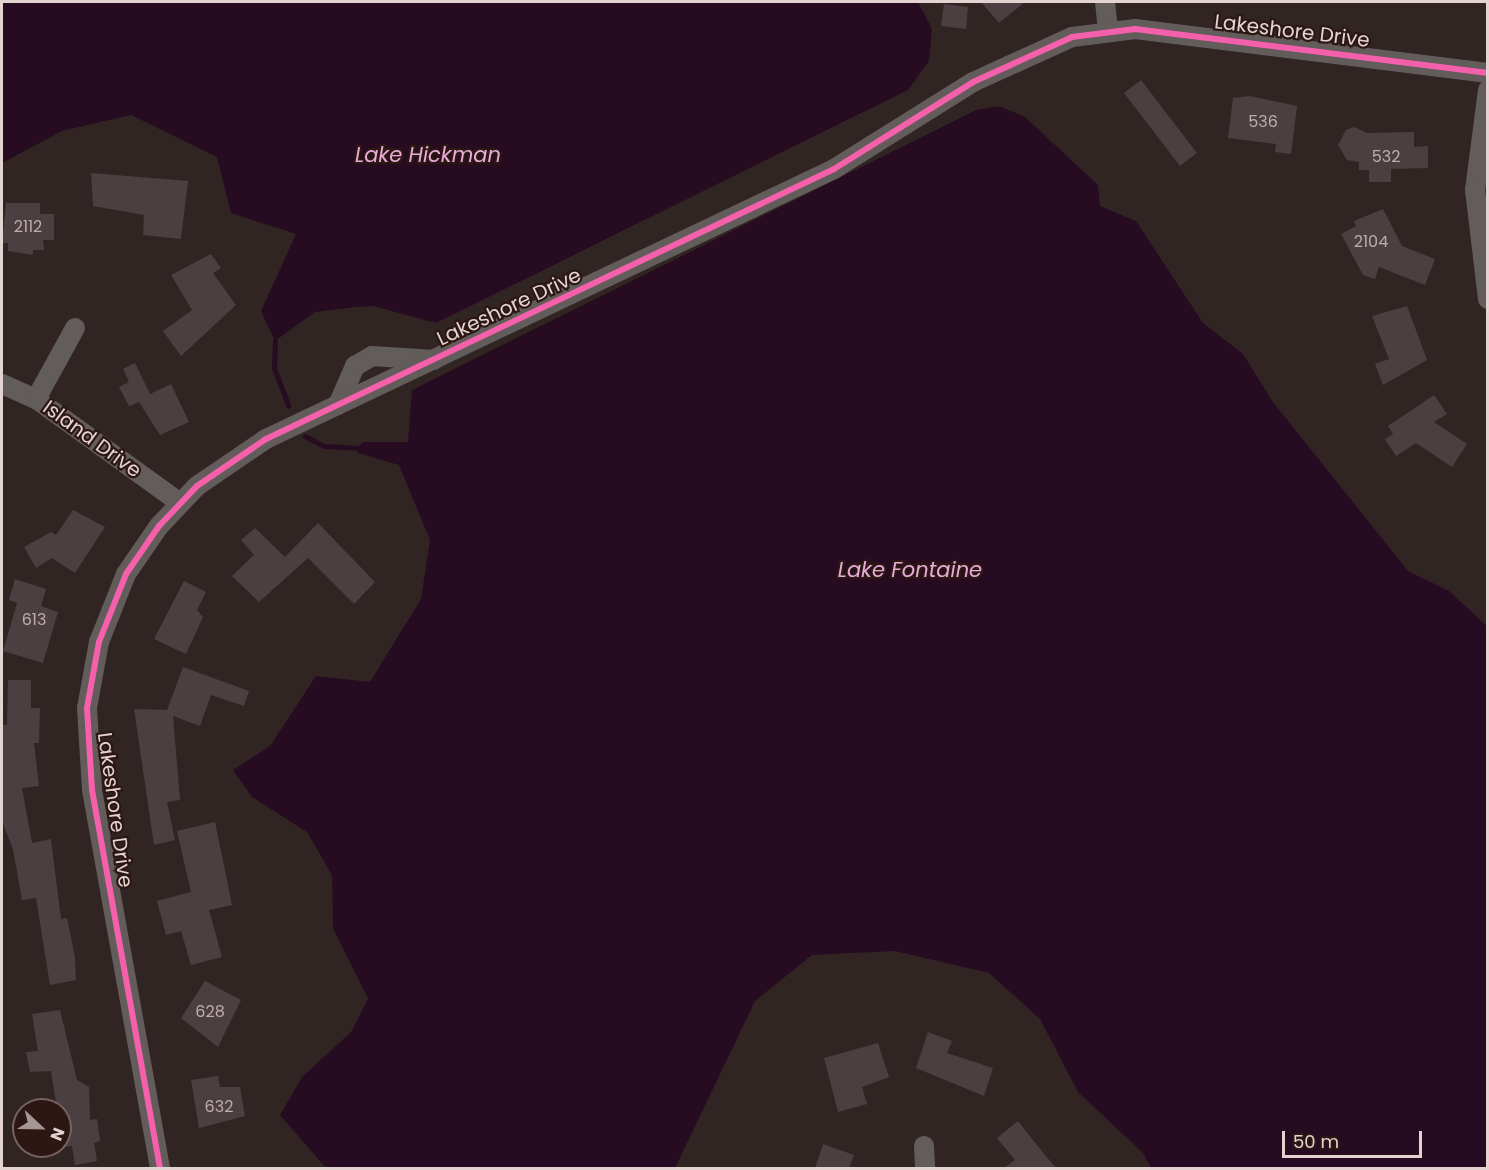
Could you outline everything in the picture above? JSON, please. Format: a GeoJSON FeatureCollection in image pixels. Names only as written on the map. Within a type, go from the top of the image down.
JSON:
{"type":"FeatureCollection","features":[{"type":"Feature","properties":{"kind":"street"},"geometry":{"type":"LineString","coordinates":[[1105,2],[1108,29]]}},
{"type":"Feature","properties":{"kind":"street","name":"Lakeshore Drive"},"geometry":{"type":"LineString","coordinates":[[160,1168],[86,742],[91,675],[111,607],[142,548],[179,502],[266,439],[834,170],[936,102],[1023,56],[1108,29],[1488,73]]}},
{"type":"Feature","properties":{"kind":"street"},"geometry":{"type":"LineString","coordinates":[[1488,90],[1475,190],[1488,299]]}},
{"type":"Feature","properties":{"kind":"street"},"geometry":{"type":"LineString","coordinates":[[36,399],[75,328]]}},
{"type":"Feature","properties":{"kind":"street","name":"Lakeshore Drive"},"geometry":{"type":"LineString","coordinates":[[338,405],[355,366],[372,356],[434,360]]}},
{"type":"Feature","properties":{"kind":"street","name":"Island Drive"},"geometry":{"type":"LineString","coordinates":[[2,384],[36,399],[179,502]]}},
{"type":"Feature","properties":{"kind":"street"},"geometry":{"type":"LineString","coordinates":[[924,1146],[925,1168]]}},
{"type":"Feature","properties":{"kind":"water","name":"Lake Hickman"},"geometry":{"type":"Polygon","coordinates":[[[2,2],[918,2],[932,29],[929,61],[908,90],[436,323],[373,306],[356,307],[315,312],[275,341],[261,311],[296,234],[231,213],[217,157],[131,115],[62,131],[2,163],[2,2]]]}},
{"type":"Feature","properties":{"kind":"water","name":"Lake Fontaine"},"geometry":{"type":"Polygon","coordinates":[[[998,106],[1024,116],[1098,185],[1100,206],[1136,221],[1203,323],[1243,354],[1273,402],[1408,571],[1449,591],[1487,626],[1487,1168],[1151,1168],[1143,1153],[1078,1092],[1040,1019],[989,973],[895,951],[812,955],[755,1001],[675,1168],[326,1168],[280,1115],[302,1077],[351,1032],[368,999],[333,928],[332,875],[307,832],[252,797],[233,770],[270,746],[316,676],[370,682],[421,599],[430,540],[399,465],[358,453],[358,448],[363,442],[408,442],[412,390],[976,110],[998,106]]]}},
{"type":"Feature","properties":{"kind":"building"},"geometry":{"type":"Polygon","coordinates":[[[981,2],[1025,2],[999,23],[981,2]]]}},
{"type":"Feature","properties":{"kind":"building"},"geometry":{"type":"Polygon","coordinates":[[[944,4],[968,7],[966,29],[941,26],[944,4]]]}},
{"type":"Feature","properties":{"kind":"building"},"geometry":{"type":"Polygon","coordinates":[[[1141,80],[1197,153],[1180,166],[1124,93],[1141,80]]]}},
{"type":"Feature","properties":{"kind":"building"},"geometry":{"type":"Polygon","coordinates":[[[1250,96],[1297,106],[1291,154],[1275,152],[1276,144],[1228,138],[1233,98],[1250,96]]]}},
{"type":"Feature","properties":{"kind":"building"},"geometry":{"type":"Polygon","coordinates":[[[1354,127],[1367,133],[1414,132],[1414,147],[1428,146],[1428,168],[1391,169],[1391,182],[1369,182],[1369,170],[1359,170],[1359,162],[1347,160],[1338,145],[1346,130],[1354,127]]]}},
{"type":"Feature","properties":{"kind":"building"},"geometry":{"type":"Polygon","coordinates":[[[91,173],[188,181],[181,239],[143,235],[144,215],[93,206],[91,173]]]}},
{"type":"Feature","properties":{"kind":"building"},"geometry":{"type":"Polygon","coordinates":[[[6,203],[40,203],[40,214],[54,214],[54,240],[43,240],[44,250],[33,250],[33,255],[8,251],[8,243],[2,243],[6,203]]]}},
{"type":"Feature","properties":{"kind":"building"},"geometry":{"type":"Polygon","coordinates":[[[1383,209],[1402,246],[1435,259],[1425,285],[1379,267],[1375,279],[1363,275],[1341,234],[1356,226],[1354,221],[1383,209]]]}},
{"type":"Feature","properties":{"kind":"building"},"geometry":{"type":"Polygon","coordinates":[[[211,254],[221,268],[213,273],[236,305],[181,356],[163,331],[192,310],[171,275],[211,254]]]}},
{"type":"Feature","properties":{"kind":"building"},"geometry":{"type":"Polygon","coordinates":[[[1407,306],[1427,360],[1383,385],[1375,364],[1389,359],[1372,316],[1407,306]]]}},
{"type":"Feature","properties":{"kind":"building"},"geometry":{"type":"Polygon","coordinates":[[[135,363],[150,394],[171,384],[189,422],[160,435],[139,402],[129,406],[119,387],[129,382],[123,369],[135,363]]]}},
{"type":"Feature","properties":{"kind":"building"},"geometry":{"type":"Polygon","coordinates":[[[1434,395],[1447,414],[1434,422],[1467,444],[1452,467],[1416,443],[1396,456],[1385,439],[1393,434],[1388,426],[1434,395]]]}},
{"type":"Feature","properties":{"kind":"building"},"geometry":{"type":"Polygon","coordinates":[[[73,510],[105,527],[75,573],[52,558],[36,568],[24,547],[51,532],[56,535],[73,510]]]}},
{"type":"Feature","properties":{"kind":"building"},"geometry":{"type":"Polygon","coordinates":[[[318,523],[375,582],[354,604],[308,558],[259,602],[232,576],[254,555],[241,540],[255,528],[285,557],[318,523]]]}},
{"type":"Feature","properties":{"kind":"building"},"geometry":{"type":"Polygon","coordinates":[[[15,579],[46,589],[41,606],[58,612],[43,663],[3,651],[17,603],[9,600],[15,579]]]}},
{"type":"Feature","properties":{"kind":"building"},"geometry":{"type":"Polygon","coordinates":[[[184,581],[206,592],[197,610],[203,617],[186,654],[154,639],[184,581]]]}},
{"type":"Feature","properties":{"kind":"building"},"geometry":{"type":"Polygon","coordinates":[[[183,667],[249,691],[244,706],[211,695],[200,726],[173,716],[180,800],[167,802],[175,840],[154,845],[134,709],[167,710],[183,667]]]}},
{"type":"Feature","properties":{"kind":"building"},"geometry":{"type":"Polygon","coordinates":[[[8,680],[31,680],[31,708],[40,708],[39,743],[34,743],[39,786],[22,788],[32,843],[51,839],[61,919],[67,918],[75,958],[76,980],[50,985],[36,898],[22,900],[13,849],[2,821],[2,725],[7,725],[8,680]]]}},
{"type":"Feature","properties":{"kind":"building"},"geometry":{"type":"Polygon","coordinates":[[[215,822],[232,905],[209,910],[222,957],[191,965],[181,931],[166,935],[157,901],[191,892],[177,831],[215,822]]]}},
{"type":"Feature","properties":{"kind":"building"},"geometry":{"type":"Polygon","coordinates":[[[205,981],[241,1000],[218,1047],[181,1018],[205,981]]]}},
{"type":"Feature","properties":{"kind":"building"},"geometry":{"type":"Polygon","coordinates":[[[60,1010],[77,1080],[89,1087],[90,1120],[97,1119],[100,1141],[94,1143],[97,1161],[75,1165],[72,1146],[72,1098],[55,1098],[51,1071],[30,1072],[26,1052],[38,1051],[32,1014],[60,1010]]]}},
{"type":"Feature","properties":{"kind":"building"},"geometry":{"type":"Polygon","coordinates":[[[928,1032],[952,1041],[947,1053],[993,1068],[984,1096],[916,1068],[928,1032]]]}},
{"type":"Feature","properties":{"kind":"building"},"geometry":{"type":"Polygon","coordinates":[[[878,1043],[889,1077],[862,1087],[867,1104],[838,1112],[824,1058],[878,1043]]]}},
{"type":"Feature","properties":{"kind":"building"},"geometry":{"type":"Polygon","coordinates":[[[218,1076],[220,1087],[240,1087],[245,1116],[199,1128],[191,1080],[218,1076]]]}},
{"type":"Feature","properties":{"kind":"building"},"geometry":{"type":"Polygon","coordinates":[[[1018,1121],[1056,1168],[1004,1168],[1015,1160],[997,1138],[1018,1121]]]}},
{"type":"Feature","properties":{"kind":"building"},"geometry":{"type":"Polygon","coordinates":[[[823,1144],[854,1155],[849,1168],[815,1168],[823,1144]]]}},
{"type":"Feature","properties":{"kind":"waterway"},"geometry":{"type":"LineString","coordinates":[[275,341],[274,368],[288,405]]}},
{"type":"Feature","properties":{"kind":"waterway"},"geometry":{"type":"LineString","coordinates":[[305,436],[324,446],[358,448]]}},
{"type":"Feature","properties":{"kind":"cycle path"},"geometry":{"type":"LineString","coordinates":[[160,1168],[92,790],[87,708],[99,642],[126,574],[159,526],[197,486],[266,439],[834,169],[973,82],[1072,37],[1135,29],[1488,73]]}}]}
